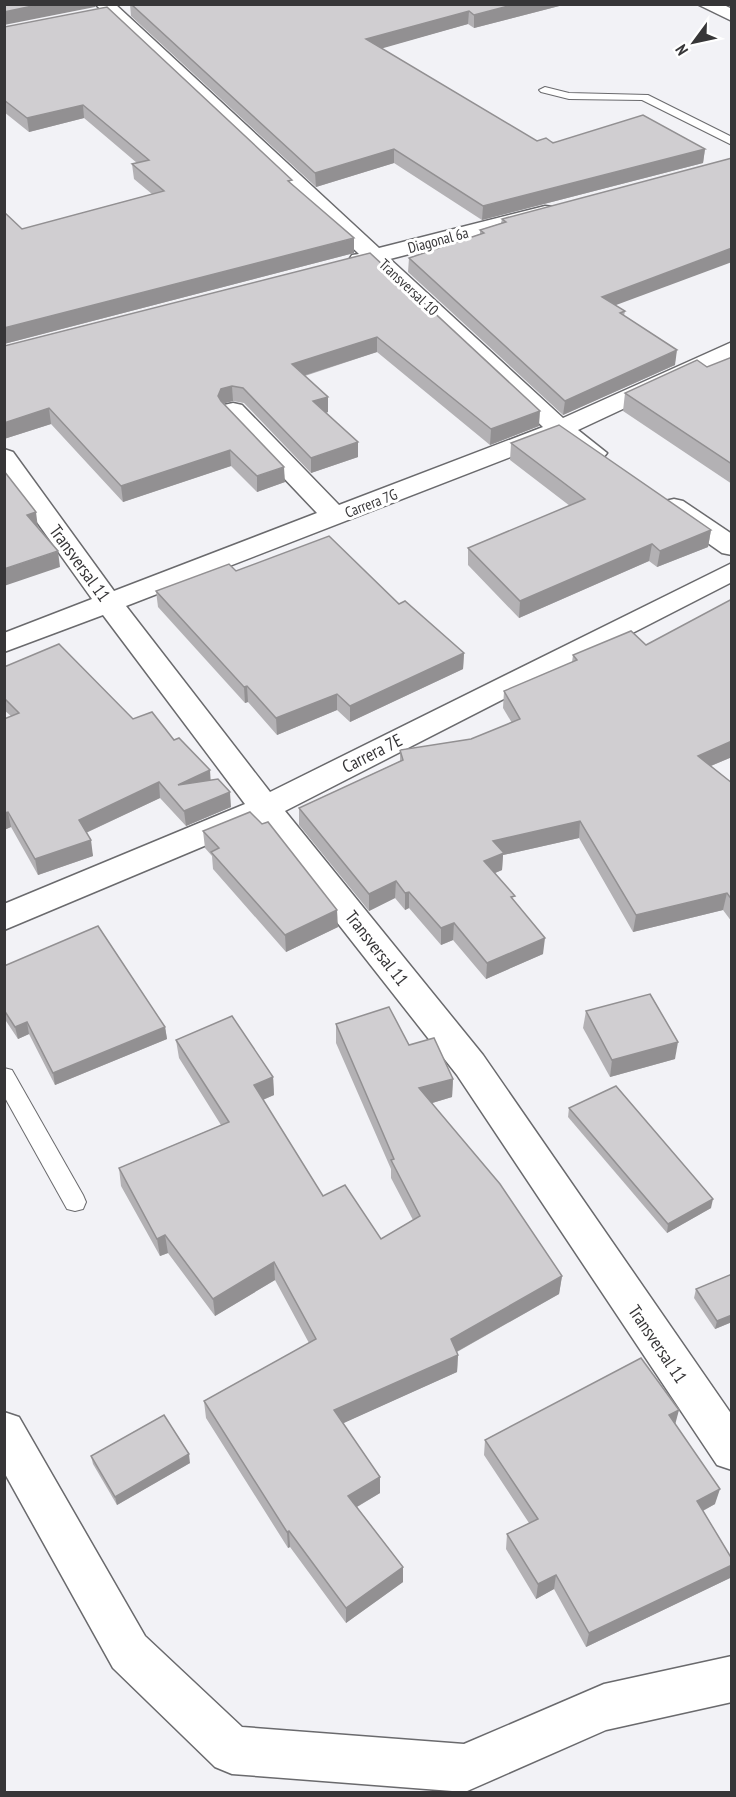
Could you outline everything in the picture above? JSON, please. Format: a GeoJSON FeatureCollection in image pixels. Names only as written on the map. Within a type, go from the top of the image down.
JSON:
{"type":"FeatureCollection","features":[{"type":"Feature","properties":{"kind":"street"},"geometry":{"type":"LineString","coordinates":[[706,4],[732,16]]}},
{"type":"Feature","properties":{"kind":"street","name":"Transversal 10"},"geometry":{"type":"LineString","coordinates":[[110,10],[560,429],[608,462]]}},
{"type":"Feature","properties":{"kind":"street","name":"Diagonal 6a"},"geometry":{"type":"LineString","coordinates":[[342,265],[571,205]]}},
{"type":"Feature","properties":{"kind":"street","name":"Carrera 7G"},"geometry":{"type":"LineString","coordinates":[[4,643],[110,605],[560,429],[732,349]]}},
{"type":"Feature","properties":{"kind":"street"},"geometry":{"type":"LineString","coordinates":[[233,410],[336,516]]}},
{"type":"Feature","properties":{"kind":"street","name":"Transversal 11"},"geometry":{"type":"LineString","coordinates":[[4,457],[110,605],[265,808],[470,1065],[732,1451]]}},
{"type":"Feature","properties":{"kind":"street"},"geometry":{"type":"LineString","coordinates":[[655,495],[732,547]]}},
{"type":"Feature","properties":{"kind":"street","name":"Carrera 7E"},"geometry":{"type":"LineString","coordinates":[[4,918],[265,808],[732,571]]}},
{"type":"Feature","properties":{"kind":"street"},"geometry":{"type":"LineString","coordinates":[[4,1431],[129,1652],[232,1750],[465,1768],[604,1707],[732,1679]]}},
{"type":"Feature","properties":{"kind":"lane"},"geometry":{"type":"LineString","coordinates":[[545,90],[569,96],[644,98],[732,142]]}},
{"type":"Feature","properties":{"kind":"lane"},"geometry":{"type":"LineString","coordinates":[[4,1076],[75,1202]]}},
{"type":"Feature","properties":{"kind":"building"},"geometry":{"type":"Polygon","coordinates":[[[4,4],[42,4],[4,12],[4,4]]]}},
{"type":"Feature","properties":{"kind":"building"},"geometry":{"type":"Polygon","coordinates":[[[131,4],[516,4],[474,15],[469,11],[366,39],[537,141],[546,138],[553,143],[643,115],[705,149],[483,206],[394,149],[315,173],[131,4]]]}},
{"type":"Feature","properties":{"kind":"building"},"geometry":{"type":"Polygon","coordinates":[[[107,7],[292,180],[288,181],[354,238],[4,328],[4,212],[22,229],[164,191],[132,164],[149,160],[83,105],[27,118],[4,100],[4,27],[107,7]]]}},
{"type":"Feature","properties":{"kind":"building"},"geometry":{"type":"Polygon","coordinates":[[[732,158],[732,248],[602,297],[625,311],[620,313],[677,350],[565,401],[409,258],[484,233],[480,230],[506,222],[502,219],[732,158]]]}},
{"type":"Feature","properties":{"kind":"building"},"geometry":{"type":"Polygon","coordinates":[[[370,253],[540,411],[491,429],[377,337],[292,364],[328,397],[313,401],[358,442],[311,458],[243,388],[232,386],[221,389],[218,396],[221,401],[284,467],[257,476],[230,450],[121,486],[49,408],[4,423],[4,346],[370,253]]]}},
{"type":"Feature","properties":{"kind":"building"},"geometry":{"type":"Polygon","coordinates":[[[732,357],[732,464],[625,393],[697,360],[707,367],[732,357]]]}},
{"type":"Feature","properties":{"kind":"building"},"geometry":{"type":"Polygon","coordinates":[[[559,425],[711,530],[660,551],[652,544],[520,601],[468,548],[585,499],[511,443],[559,425]]]}},
{"type":"Feature","properties":{"kind":"building"},"geometry":{"type":"Polygon","coordinates":[[[4,471],[36,512],[27,515],[58,551],[4,569],[4,471]]]}},
{"type":"Feature","properties":{"kind":"building"},"geometry":{"type":"Polygon","coordinates":[[[329,536],[399,604],[405,601],[464,653],[350,706],[337,694],[276,718],[247,686],[244,687],[156,591],[229,564],[236,571],[329,536]]]}},
{"type":"Feature","properties":{"kind":"building"},"geometry":{"type":"Polygon","coordinates":[[[732,599],[732,741],[698,756],[732,783],[732,900],[727,893],[636,915],[580,821],[493,841],[504,853],[484,861],[515,896],[511,897],[545,938],[487,963],[454,923],[441,928],[396,881],[369,894],[299,808],[403,760],[400,750],[471,739],[520,719],[504,691],[577,660],[573,655],[631,631],[646,645],[732,599]]]}},
{"type":"Feature","properties":{"kind":"building"},"geometry":{"type":"Polygon","coordinates":[[[59,644],[133,719],[152,712],[174,740],[179,738],[210,770],[178,785],[218,779],[230,792],[184,811],[159,782],[79,820],[91,840],[35,859],[8,812],[4,813],[4,719],[19,713],[4,698],[4,667],[59,644]]]}},
{"type":"Feature","properties":{"kind":"building"},"geometry":{"type":"Polygon","coordinates":[[[250,812],[262,824],[268,822],[337,910],[285,935],[211,852],[219,848],[203,831],[250,812]]]}},
{"type":"Feature","properties":{"kind":"building"},"geometry":{"type":"Polygon","coordinates":[[[98,926],[165,1027],[53,1073],[27,1022],[15,1027],[4,1010],[4,966],[98,926]]]}},
{"type":"Feature","properties":{"kind":"building"},"geometry":{"type":"Polygon","coordinates":[[[650,994],[678,1042],[612,1060],[586,1011],[650,994]]]}},
{"type":"Feature","properties":{"kind":"building"},"geometry":{"type":"Polygon","coordinates":[[[389,1007],[409,1045],[434,1038],[453,1079],[419,1088],[500,1184],[562,1276],[451,1339],[458,1355],[334,1410],[380,1477],[348,1496],[403,1567],[346,1608],[289,1531],[287,1532],[204,1401],[316,1339],[274,1262],[213,1299],[165,1235],[157,1239],[119,1168],[229,1122],[176,1040],[232,1016],[273,1077],[254,1085],[323,1196],[345,1185],[381,1239],[420,1216],[391,1160],[394,1159],[336,1024],[389,1007]]]}},
{"type":"Feature","properties":{"kind":"building"},"geometry":{"type":"Polygon","coordinates":[[[616,1086],[713,1199],[668,1224],[569,1108],[616,1086]]]}},
{"type":"Feature","properties":{"kind":"building"},"geometry":{"type":"Polygon","coordinates":[[[732,1274],[732,1315],[717,1321],[696,1289],[732,1274]]]}},
{"type":"Feature","properties":{"kind":"building"},"geometry":{"type":"Polygon","coordinates":[[[641,1358],[679,1410],[669,1415],[720,1489],[697,1501],[732,1559],[732,1565],[589,1633],[556,1575],[538,1584],[507,1534],[538,1519],[485,1440],[641,1358]]]}},
{"type":"Feature","properties":{"kind":"building"},"geometry":{"type":"Polygon","coordinates":[[[164,1415],[189,1454],[115,1497],[91,1456],[164,1415]]]}}]}
